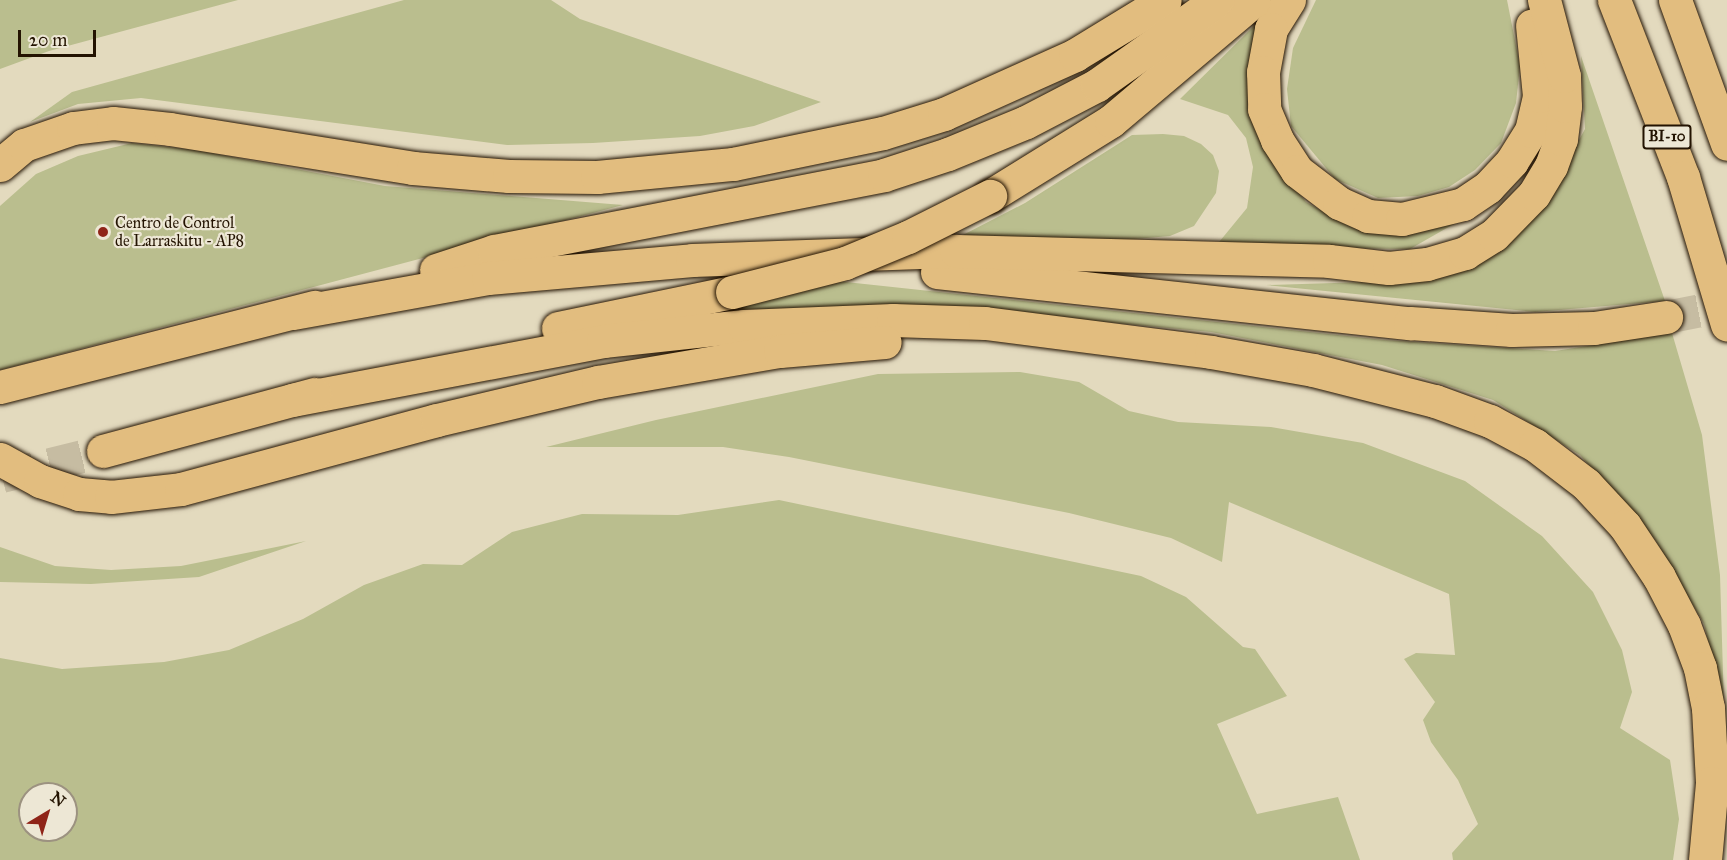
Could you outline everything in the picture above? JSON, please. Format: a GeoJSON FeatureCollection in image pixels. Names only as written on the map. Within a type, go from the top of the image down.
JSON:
{"type":"FeatureCollection","features":[{"type":"Feature","properties":{"kind":"highway"},"geometry":{"type":"LineString","coordinates":[[0,165],[24,145],[73,128],[112,123],[170,129],[413,168],[509,176],[597,177],[733,164],[883,133],[944,114],[1075,55],[1165,0]]}},
{"type":"Feature","properties":{"kind":"highway"},"geometry":{"type":"LineString","coordinates":[[0,387],[293,313],[494,251],[884,175],[948,154],[1026,122],[1097,85],[1217,0]]}},
{"type":"Feature","properties":{"kind":"highway"},"geometry":{"type":"LineString","coordinates":[[103,450],[516,338],[732,291],[845,263],[908,237],[990,196],[1112,121],[1254,0]]}},
{"type":"Feature","properties":{"kind":"highway"},"geometry":{"type":"LineString","coordinates":[[1289,0],[1271,29],[1263,72],[1264,109],[1277,140],[1297,171],[1340,203],[1368,216],[1402,219],[1429,215],[1471,198],[1512,160],[1531,131],[1539,96],[1538,72],[1526,0]]}},
{"type":"Feature","properties":{"kind":"highway"},"geometry":{"type":"LineString","coordinates":[[293,313],[488,278],[692,260],[956,251],[1329,261],[1389,268],[1427,264],[1465,253],[1519,213],[1551,166],[1561,139],[1564,76],[1544,0]]}},
{"type":"Feature","properties":{"kind":"highway"},"geometry":{"type":"LineString","coordinates":[[1593,0],[1714,276]]}},
{"type":"Feature","properties":{"kind":"highway","name":"BI-10"},"geometry":{"type":"LineString","coordinates":[[1614,0],[1683,177],[1727,325]]}},
{"type":"Feature","properties":{"kind":"highway"},"geometry":{"type":"LineString","coordinates":[[1675,0],[1727,144]]}},
{"type":"Feature","properties":{"kind":"highway"},"geometry":{"type":"LineString","coordinates":[[692,260],[956,272],[1410,323],[1512,330],[1594,328],[1666,317]]}},
{"type":"Feature","properties":{"kind":"highway"},"geometry":{"type":"LineString","coordinates":[[292,400],[603,341],[744,326],[893,320],[985,323],[1094,336],[1312,370],[1436,401],[1490,421],[1535,445],[1586,484],[1625,526],[1659,577],[1684,626],[1700,668],[1712,743],[1705,860]]}},
{"type":"Feature","properties":{"kind":"highway"},"geometry":{"type":"LineString","coordinates":[[0,459],[40,481],[79,494],[111,497],[181,489],[240,476],[437,420],[598,382],[780,351],[888,341],[1094,336]]}},
{"type":"Feature","properties":{"kind":"green space"},"geometry":{"type":"Polygon","coordinates":[[[0,0],[238,0],[49,51],[0,69],[0,0]]]}},
{"type":"Feature","properties":{"kind":"green space"},"geometry":{"type":"Polygon","coordinates":[[[404,0],[551,0],[580,19],[821,102],[754,126],[700,136],[593,143],[507,145],[141,98],[78,104],[30,122],[72,92],[404,0]]]}},
{"type":"Feature","properties":{"kind":"green space"},"geometry":{"type":"Polygon","coordinates":[[[1316,0],[1507,0],[1520,66],[1516,103],[1501,143],[1475,170],[1449,187],[1418,196],[1378,198],[1335,179],[1291,126],[1287,89],[1293,48],[1316,0]]]}},
{"type":"Feature","properties":{"kind":"green space"},"geometry":{"type":"Polygon","coordinates":[[[1259,21],[1266,150],[1306,202],[1338,220],[1397,234],[1503,196],[1410,249],[1215,247],[1247,208],[1253,167],[1246,138],[1228,115],[1180,99],[1259,21]]]}},
{"type":"Feature","properties":{"kind":"green space"},"geometry":{"type":"Polygon","coordinates":[[[1581,56],[1665,301],[1535,312],[1266,285],[1431,280],[1512,241],[1555,184],[1585,129],[1581,56]]]}},
{"type":"Feature","properties":{"kind":"green space"},"geometry":{"type":"Polygon","coordinates":[[[1132,135],[1184,136],[1201,144],[1213,155],[1219,171],[1216,193],[1194,226],[1170,236],[1123,240],[961,236],[1025,203],[1132,135]]]}},
{"type":"Feature","properties":{"kind":"green space"},"geometry":{"type":"Polygon","coordinates":[[[132,143],[196,150],[385,186],[623,205],[0,370],[0,206],[36,174],[78,156],[132,143]]]}},
{"type":"Feature","properties":{"kind":"green space"},"geometry":{"type":"Polygon","coordinates":[[[818,279],[1384,340],[1555,351],[1672,333],[1702,435],[1720,575],[1724,706],[1704,624],[1656,541],[1580,455],[1493,400],[1382,365],[1211,332],[1041,316],[881,307],[716,310],[818,279]]]}},
{"type":"Feature","properties":{"kind":"green space"},"geometry":{"type":"Polygon","coordinates":[[[1020,372],[1079,382],[1129,411],[1178,422],[1271,427],[1363,443],[1465,481],[1542,536],[1593,592],[1622,650],[1632,692],[1620,728],[1670,760],[1679,819],[1673,860],[1453,860],[1452,853],[1478,824],[1458,780],[1431,742],[1423,720],[1435,702],[1404,659],[1416,653],[1455,655],[1449,594],[1229,502],[1222,562],[1171,538],[1069,513],[789,457],[723,447],[546,447],[656,420],[878,374],[1020,372]]]}},
{"type":"Feature","properties":{"kind":"green space"},"geometry":{"type":"Polygon","coordinates":[[[779,500],[1141,576],[1186,597],[1243,647],[1255,649],[1287,696],[1217,724],[1257,814],[1338,797],[1360,860],[0,860],[0,658],[62,669],[164,662],[229,650],[303,619],[364,585],[423,564],[462,565],[512,532],[582,514],[678,515],[779,500]]]}},
{"type":"Feature","properties":{"kind":"green space"},"geometry":{"type":"Polygon","coordinates":[[[306,541],[199,577],[91,584],[0,582],[0,547],[55,566],[111,570],[181,566],[306,541]]]}},
{"type":"Feature","properties":{"kind":"tunnel"},"geometry":{"type":"LineString","coordinates":[[1666,317],[1727,305]]}},
{"type":"Feature","properties":{"kind":"tunnel"},"geometry":{"type":"LineString","coordinates":[[2,476],[103,451]]}},
{"type":"Feature","properties":{"kind":"place","name":"Centro de Control de Larraskitu - AP8"},"geometry":{"type":"Point","coordinates":[103,232]}}]}
